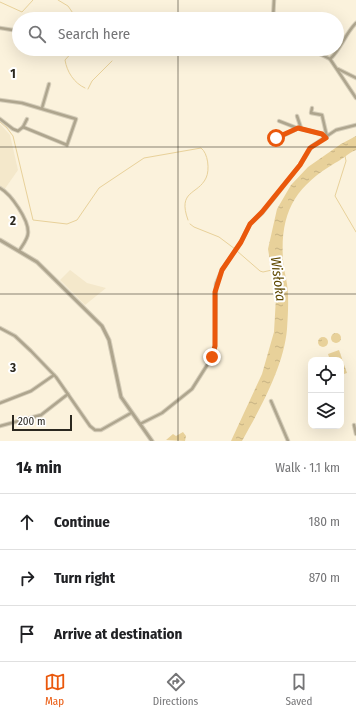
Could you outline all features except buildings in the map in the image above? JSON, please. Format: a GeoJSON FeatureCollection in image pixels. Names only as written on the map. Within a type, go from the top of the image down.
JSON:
{"type":"FeatureCollection","features":[{"type":"Feature","properties":{"kind":"street"},"geometry":{"type":"LineString","coordinates":[[273,12],[274,0]]}},
{"type":"Feature","properties":{"kind":"street"},"geometry":{"type":"LineString","coordinates":[[344,38],[356,23]]}},
{"type":"Feature","properties":{"kind":"street"},"geometry":{"type":"LineString","coordinates":[[0,28],[12,30]]}},
{"type":"Feature","properties":{"kind":"street"},"geometry":{"type":"LineString","coordinates":[[324,56],[330,59],[338,69],[356,98]]}},
{"type":"Feature","properties":{"kind":"street"},"geometry":{"type":"LineString","coordinates":[[338,69],[356,78]]}},
{"type":"Feature","properties":{"kind":"street"},"geometry":{"type":"LineString","coordinates":[[42,108],[49,84]]}},
{"type":"Feature","properties":{"kind":"street"},"geometry":{"type":"LineString","coordinates":[[0,100],[22,102],[76,119],[68,145],[23,127]]}},
{"type":"Feature","properties":{"kind":"street"},"geometry":{"type":"LineString","coordinates":[[312,108],[312,114],[322,116],[326,138]]}},
{"type":"Feature","properties":{"kind":"street"},"geometry":{"type":"LineString","coordinates":[[297,116],[299,128]]}},
{"type":"Feature","properties":{"kind":"street"},"geometry":{"type":"LineString","coordinates":[[0,119],[18,131],[23,127],[27,119]]}},
{"type":"Feature","properties":{"kind":"street"},"geometry":{"type":"LineString","coordinates":[[279,121],[322,134],[326,138]]}},
{"type":"Feature","properties":{"kind":"street"},"geometry":{"type":"LineString","coordinates":[[140,425],[168,409],[198,383],[214,352],[215,292],[222,270],[241,242],[250,224],[262,212],[300,165],[310,148],[336,130],[356,125]]}},
{"type":"Feature","properties":{"kind":"street"},"geometry":{"type":"LineString","coordinates":[[270,135],[277,138],[299,128]]}},
{"type":"Feature","properties":{"kind":"street"},"geometry":{"type":"LineString","coordinates":[[0,188],[15,201],[28,228],[27,238],[19,251]]}},
{"type":"Feature","properties":{"kind":"street"},"geometry":{"type":"LineString","coordinates":[[0,240],[41,265],[105,330],[109,340],[121,397],[152,441]]}},
{"type":"Feature","properties":{"kind":"street"},"geometry":{"type":"LineString","coordinates":[[0,328],[22,343],[55,375],[84,420],[97,430],[109,427],[131,413]]}},
{"type":"Feature","properties":{"kind":"street"},"geometry":{"type":"LineString","coordinates":[[0,403],[31,391],[55,375]]}},
{"type":"Feature","properties":{"kind":"street"},"geometry":{"type":"LineString","coordinates":[[0,426],[41,415],[68,394]]}},
{"type":"Feature","properties":{"kind":"street"},"geometry":{"type":"LineString","coordinates":[[271,402],[288,441]]}},
{"type":"Feature","properties":{"kind":"street"},"geometry":{"type":"LineString","coordinates":[[354,425],[356,434]]}},
{"type":"Feature","properties":{"kind":"shaded area"},"geometry":{"type":"Polygon","coordinates":[[[0,124],[10,135],[18,170],[4,190],[0,187],[0,124]]]}},
{"type":"Feature","properties":{"kind":"shaded area"},"geometry":{"type":"Polygon","coordinates":[[[70,270],[87,283],[106,288],[85,305],[60,280],[70,270]]]}},
{"type":"Feature","properties":{"kind":"water","name":"Wisłoka"},"geometry":{"type":"Polygon","coordinates":[[[356,136],[356,150],[321,172],[300,192],[293,202],[284,228],[283,243],[283,263],[288,300],[285,343],[270,387],[249,429],[242,441],[231,441],[262,374],[274,332],[276,297],[268,249],[277,209],[291,185],[308,167],[341,144],[356,136]]]}},
{"type":"Feature","properties":{"kind":"water"},"geometry":{"type":"Polygon","coordinates":[[[334,333],[338,333],[340,334],[340,342],[334,343],[331,340],[331,336],[334,333]]]}},
{"type":"Feature","properties":{"kind":"water"},"geometry":{"type":"Polygon","coordinates":[[[321,337],[325,337],[327,338],[327,346],[321,347],[318,344],[318,340],[321,337]]]}},
{"type":"Feature","properties":{"kind":"water"},"geometry":{"type":"Polygon","coordinates":[[[339,350],[341,357],[329,357],[328,354],[339,350]]]}},
{"type":"Feature","properties":{"kind":"water"},"geometry":{"type":"Polygon","coordinates":[[[344,364],[347,373],[344,374],[344,364]]]}},
{"type":"Feature","properties":{"kind":"water"},"geometry":{"type":"Polygon","coordinates":[[[183,432],[186,436],[185,441],[166,440],[173,434],[176,436],[183,432]]]}},
{"type":"Feature","properties":{"kind":"waterway"},"geometry":{"type":"LineString","coordinates":[[0,2],[22,12],[33,0]]}},
{"type":"Feature","properties":{"kind":"waterway"},"geometry":{"type":"LineString","coordinates":[[58,0],[68,6],[72,12]]}},
{"type":"Feature","properties":{"kind":"waterway"},"geometry":{"type":"LineString","coordinates":[[69,56],[65,60],[69,73],[74,80],[85,88]]}},
{"type":"Feature","properties":{"kind":"waterway"},"geometry":{"type":"LineString","coordinates":[[88,89],[92,81],[112,61]]}},
{"type":"Feature","properties":{"kind":"waterway"},"geometry":{"type":"LineString","coordinates":[[0,122],[13,136],[33,220],[67,224],[77,220],[99,188],[144,158],[201,148],[207,158],[207,175],[198,188],[187,198],[185,210],[188,220]]}},
{"type":"Feature","properties":{"kind":"waterway"},"geometry":{"type":"LineString","coordinates":[[345,156],[346,161],[335,196],[356,232]]}},
{"type":"Feature","properties":{"kind":"waterway"},"geometry":{"type":"LineString","coordinates":[[190,224],[219,237],[235,249]]}},
{"type":"Feature","properties":{"kind":"waterway","name":"Wisłoka"},"geometry":{"type":"LineString","coordinates":[[237,251],[260,271],[263,272],[272,270]]}},
{"type":"Feature","properties":{"kind":"route"},"geometry":{"type":"LineString","coordinates":[[212,357],[215,346],[215,287],[219,275],[241,242],[250,224],[262,212],[271,198],[279,191],[300,165],[310,148],[314,144],[326,138],[322,134],[298,128],[276,138]]}}]}
